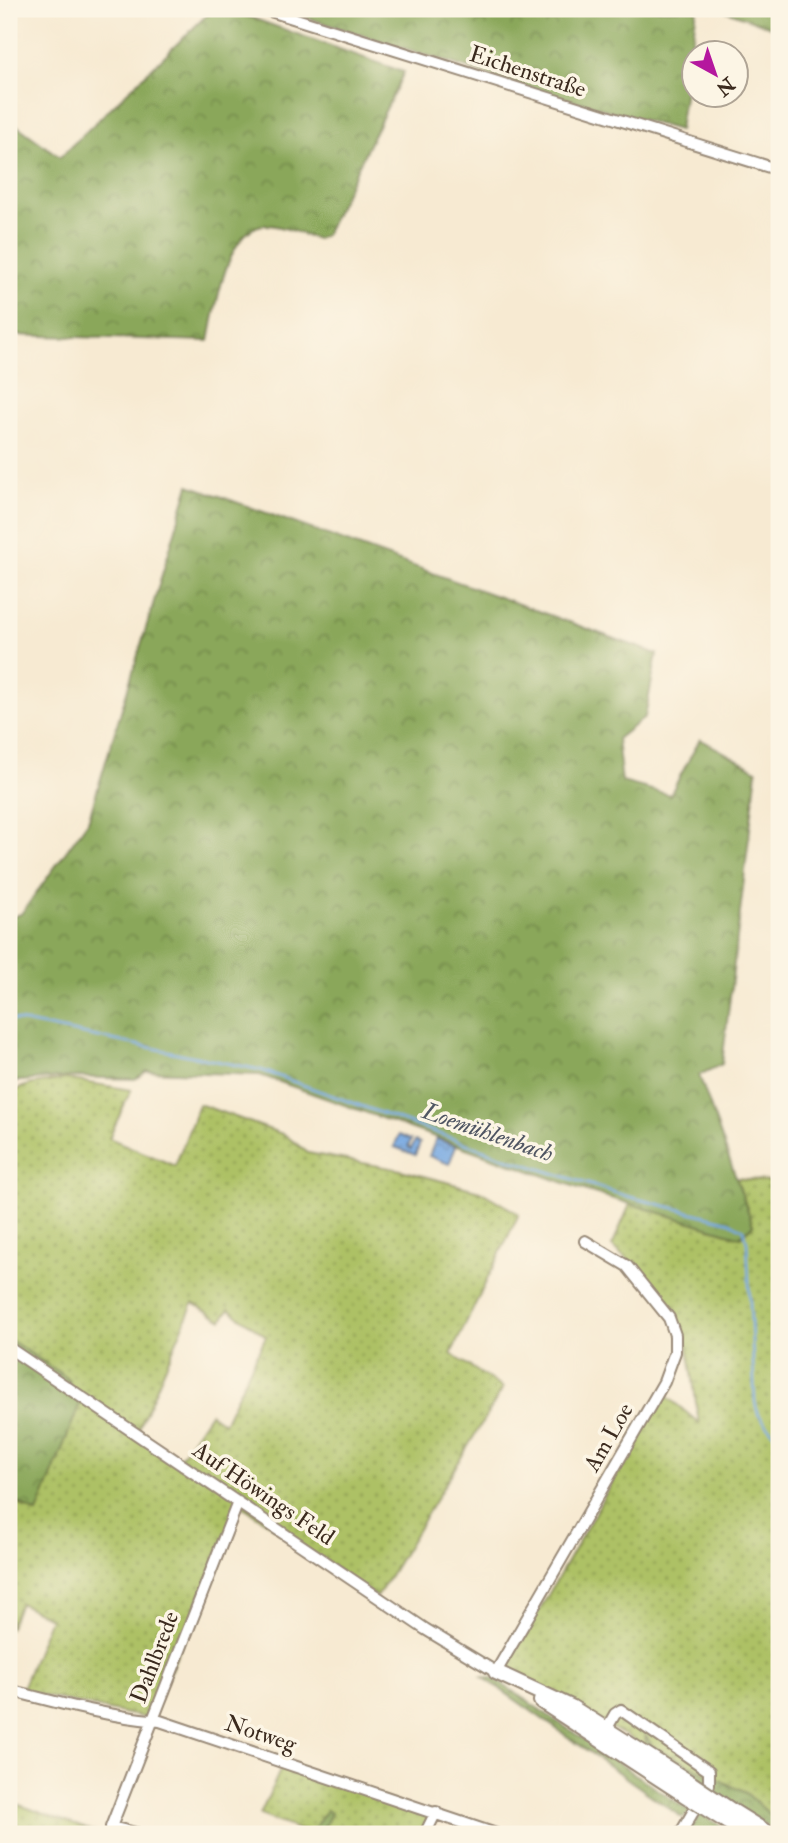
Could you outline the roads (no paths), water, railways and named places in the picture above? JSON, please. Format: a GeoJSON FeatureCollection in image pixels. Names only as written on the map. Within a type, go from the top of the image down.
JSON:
{"type":"FeatureCollection","features":[{"type":"Feature","properties":{"kind":"main road","name":"Auf Höwings Feld"},"geometry":{"type":"LineString","coordinates":[[496,1672],[604,1734],[729,1816],[769,1834]]}},
{"type":"Feature","properties":{"kind":"main road","name":"Auf Höwings Feld"},"geometry":{"type":"LineString","coordinates":[[729,1816],[746,1834]]}},
{"type":"Feature","properties":{"kind":"street","name":"Eichenstraße"},"geometry":{"type":"LineString","coordinates":[[264,9],[779,170]]}},
{"type":"Feature","properties":{"kind":"street","name":"Am Loe"},"geometry":{"type":"LineString","coordinates":[[496,1672],[664,1382],[676,1352],[676,1335],[669,1318],[627,1265],[585,1241]]}},
{"type":"Feature","properties":{"kind":"street","name":"Auf Höwings Feld"},"geometry":{"type":"LineString","coordinates":[[9,1348],[425,1629],[496,1672]]}},
{"type":"Feature","properties":{"kind":"street","name":"Dahlbrede"},"geometry":{"type":"LineString","coordinates":[[111,1827],[238,1502]]}},
{"type":"Feature","properties":{"kind":"street","name":"Notweg"},"geometry":{"type":"LineString","coordinates":[[9,1690],[94,1713],[152,1721],[436,1812],[496,1834]]}},
{"type":"Feature","properties":{"kind":"street"},"geometry":{"type":"LineString","coordinates":[[604,1734],[615,1714],[621,1710],[709,1771],[709,1785],[680,1834]]}},
{"type":"Feature","properties":{"kind":"street"},"geometry":{"type":"LineString","coordinates":[[425,1834],[436,1812]]}},
{"type":"Feature","properties":{"kind":"street"},"geometry":{"type":"LineString","coordinates":[[100,1834],[111,1827],[140,1834]]}},
{"type":"Feature","properties":{"kind":"water"},"geometry":{"type":"Polygon","coordinates":[[[399,1135],[411,1140],[408,1147],[411,1149],[415,1141],[420,1143],[415,1155],[394,1147],[399,1135]]]}},
{"type":"Feature","properties":{"kind":"water"},"geometry":{"type":"Polygon","coordinates":[[[436,1139],[456,1146],[449,1164],[429,1156],[436,1139]]]}},
{"type":"Feature","properties":{"kind":"waterway","name":"Loemühlenbach"},"geometry":{"type":"LineString","coordinates":[[9,1019],[261,1070],[512,1160],[626,1196],[730,1222],[744,1230],[747,1242],[755,1402],[758,1414],[779,1440]]}}]}
